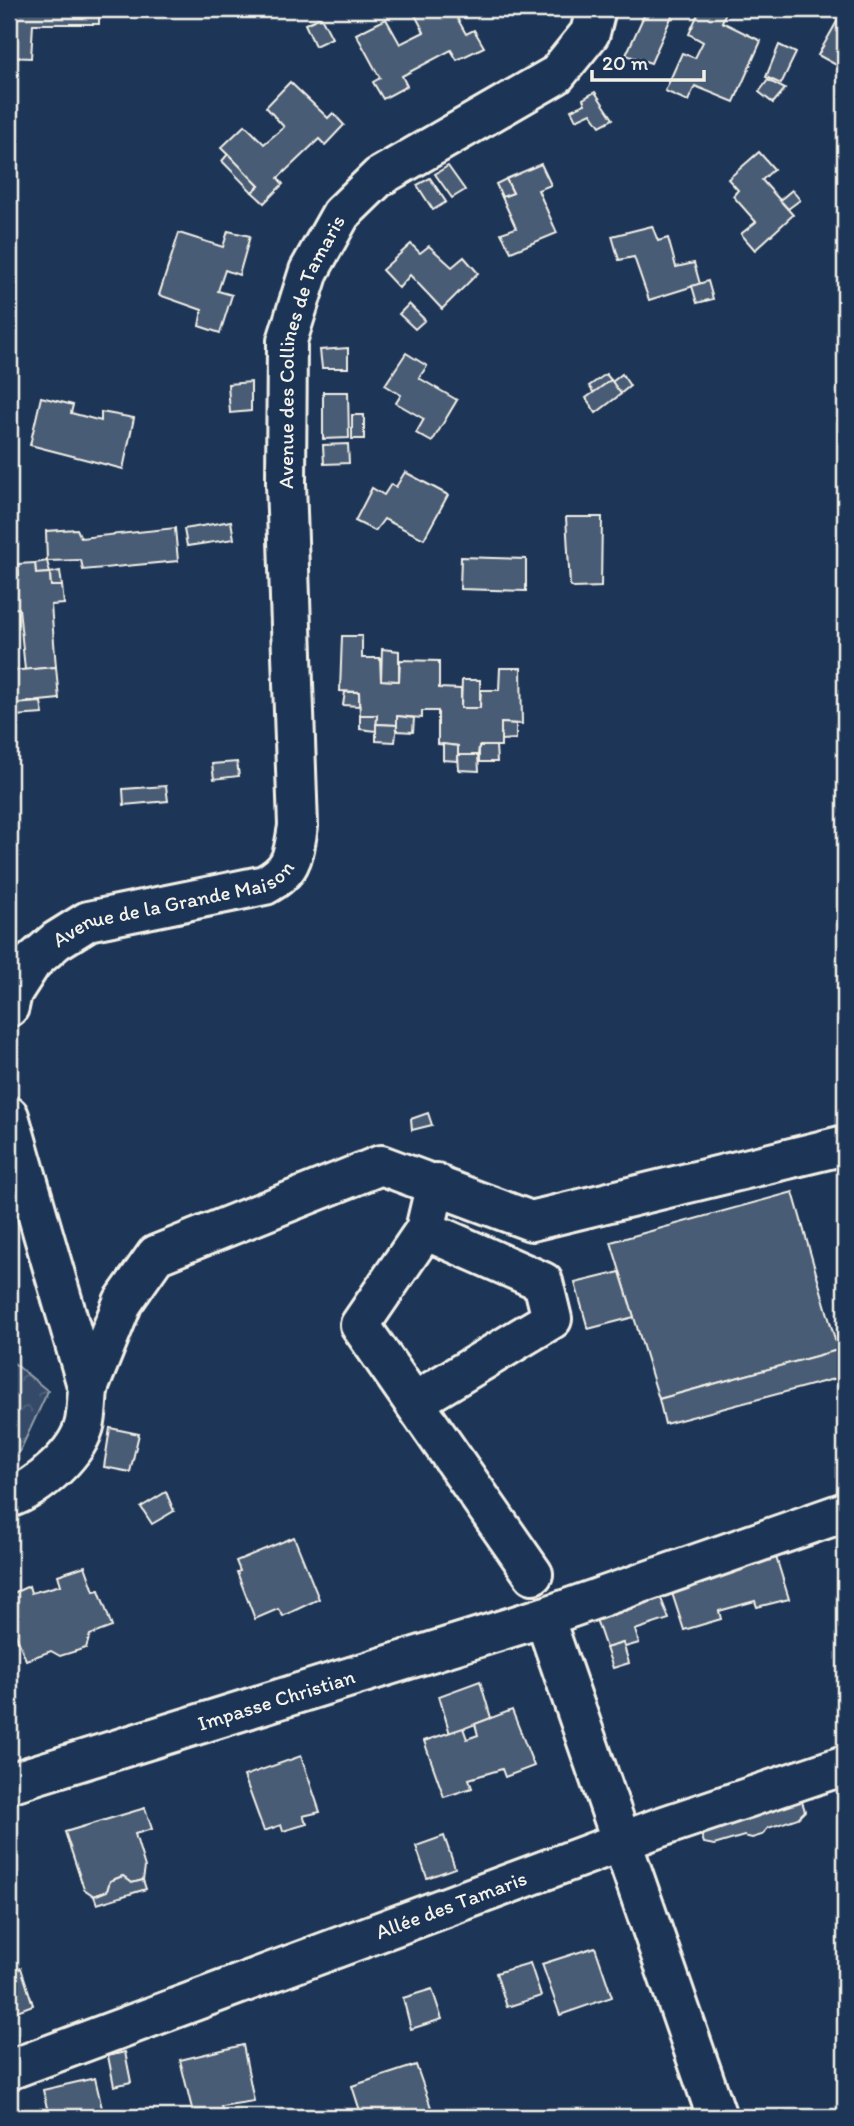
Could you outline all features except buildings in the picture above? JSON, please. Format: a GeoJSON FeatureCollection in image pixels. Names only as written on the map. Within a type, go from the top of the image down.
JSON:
{"type":"FeatureCollection","features":[{"type":"Feature","properties":{"kind":"street","name":"Avenue des Collines de Tamaris"},"geometry":{"type":"LineString","coordinates":[[298,826],[286,483],[287,341],[309,271],[341,214],[379,177],[556,75],[590,33],[596,9]]}},
{"type":"Feature","properties":{"kind":"street","name":"Avenue de la Grande Maison"},"geometry":{"type":"LineString","coordinates":[[9,1007],[12,993],[32,962],[56,941],[88,921],[265,885],[282,876],[293,857],[298,826]]}},
{"type":"Feature","properties":{"kind":"street"},"geometry":{"type":"LineString","coordinates":[[9,1116],[88,1389]]}},
{"type":"Feature","properties":{"kind":"street"},"geometry":{"type":"LineString","coordinates":[[9,1499],[41,1482],[61,1463],[85,1425],[88,1389],[123,1302],[156,1255],[381,1165],[436,1183],[531,1221],[845,1145]]}},
{"type":"Feature","properties":{"kind":"street"},"geometry":{"type":"LineString","coordinates":[[436,1183],[425,1230],[360,1325],[533,1574]]}},
{"type":"Feature","properties":{"kind":"street"},"geometry":{"type":"LineString","coordinates":[[414,1402],[552,1319],[543,1282],[425,1230]]}},
{"type":"Feature","properties":{"kind":"street","name":"Impasse Christian"},"geometry":{"type":"LineString","coordinates":[[9,1783],[544,1617],[845,1512]]}},
{"type":"Feature","properties":{"kind":"street"},"geometry":{"type":"LineString","coordinates":[[544,1617],[717,2117]]}},
{"type":"Feature","properties":{"kind":"street","name":"Allée des Tamaris"},"geometry":{"type":"LineString","coordinates":[[9,2070],[621,1841],[845,1765]]}},
{"type":"Feature","properties":{"kind":"green space"},"geometry":{"type":"Polygon","coordinates":[[[9,1359],[48,1391],[19,1453],[9,1457],[9,1359]]]}}]}
